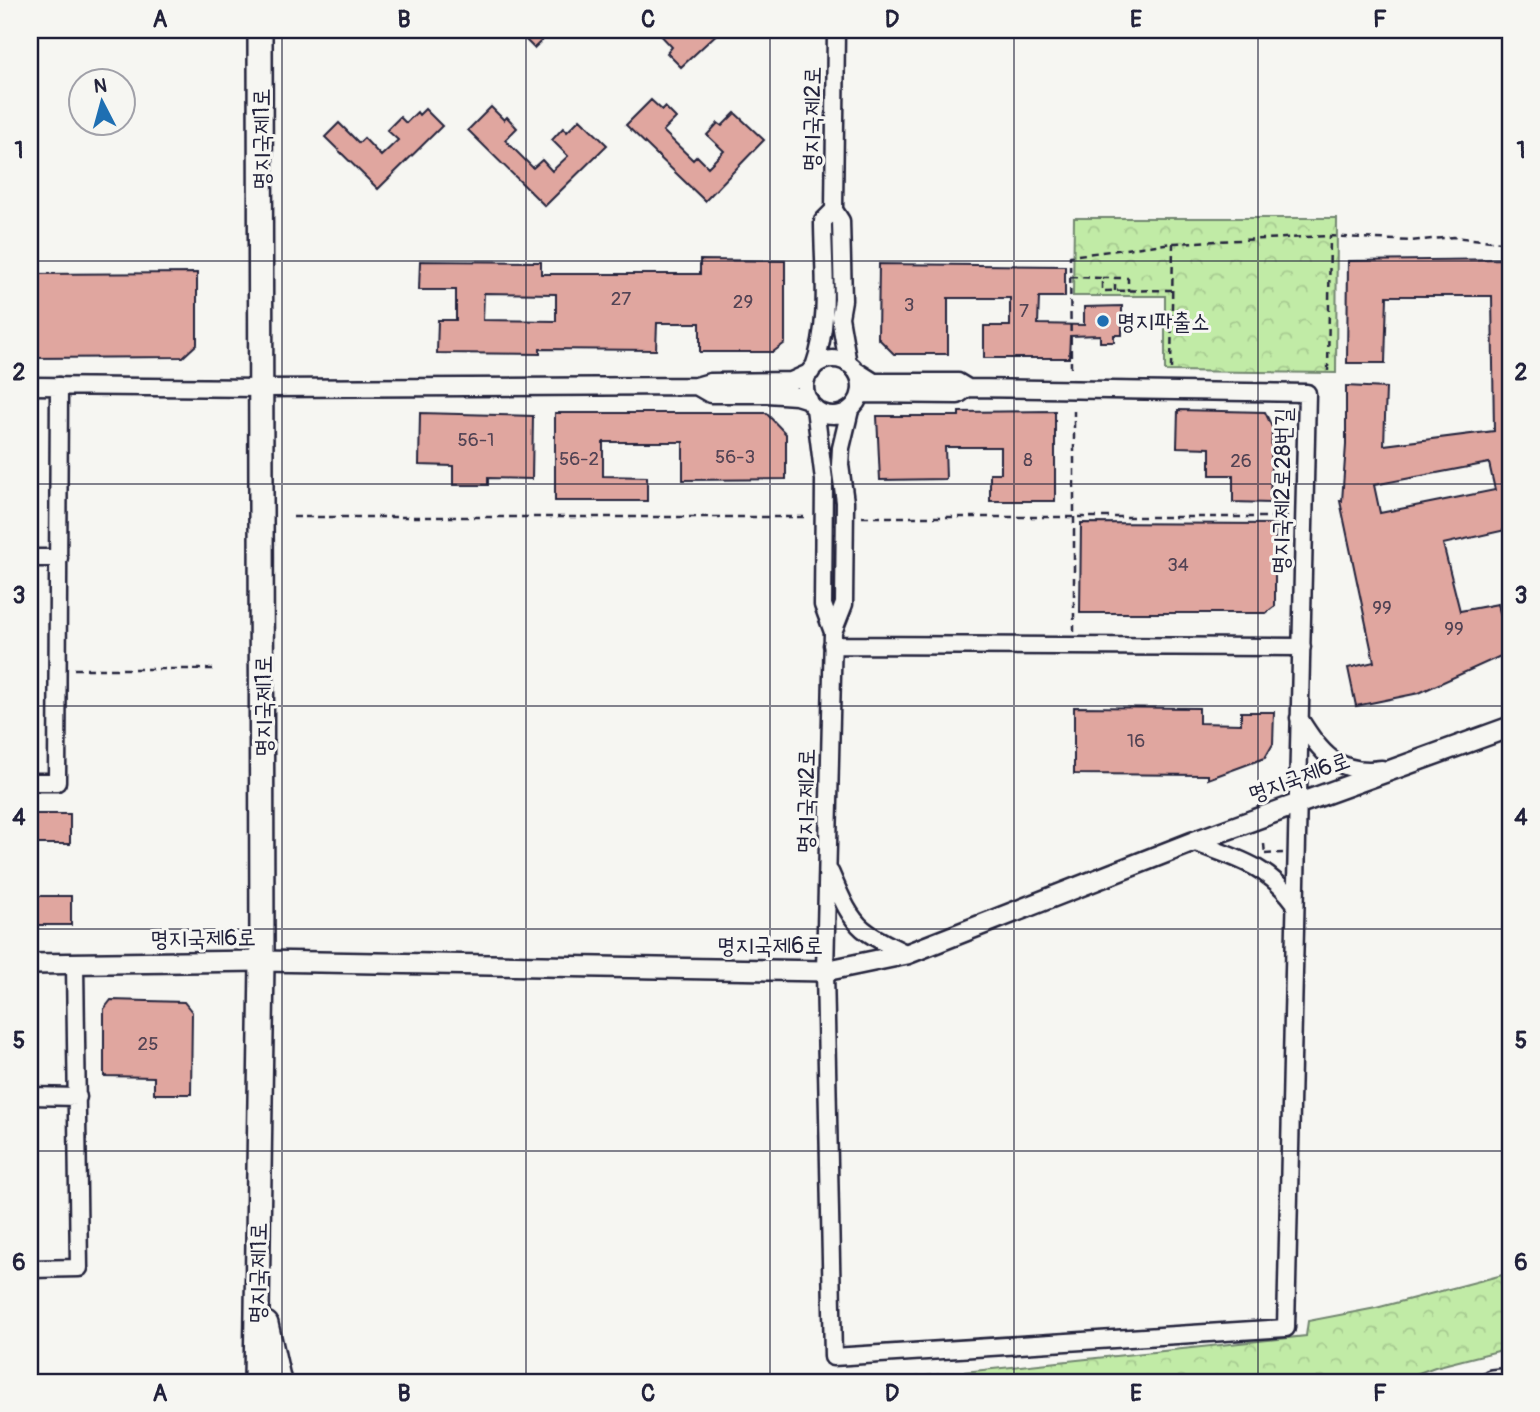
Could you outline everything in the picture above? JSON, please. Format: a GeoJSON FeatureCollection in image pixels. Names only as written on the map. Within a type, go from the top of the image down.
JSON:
{"type":"FeatureCollection","features":[{"type":"Feature","properties":{"kind":"main road","name":"명지국제1로"},"geometry":{"type":"LineString","coordinates":[[256,1382],[262,961],[263,388],[260,30]]}},
{"type":"Feature","properties":{"kind":"main road"},"geometry":{"type":"LineString","coordinates":[[257,1284],[279,1382]]}},
{"type":"Feature","properties":{"kind":"main road"},"geometry":{"type":"LineString","coordinates":[[244,1382],[257,1345]]}},
{"type":"Feature","properties":{"kind":"main road"},"geometry":{"type":"LineString","coordinates":[[1492,1382],[1510,1380]]}},
{"type":"Feature","properties":{"kind":"street","name":"명지국제2로"},"geometry":{"type":"LineString","coordinates":[[836,30],[834,210],[841,221],[843,300],[840,317],[852,367]]}},
{"type":"Feature","properties":{"kind":"street","name":"명지국제2로"},"geometry":{"type":"LineString","coordinates":[[813,369],[822,342],[825,318],[823,221],[834,210]]}},
{"type":"Feature","properties":{"kind":"street"},"geometry":{"type":"LineString","coordinates":[[30,386],[696,386],[710,382],[791,381],[831,360],[852,367],[859,377],[860,394],[850,410],[833,415],[796,396],[710,394],[696,386]]}},
{"type":"Feature","properties":{"kind":"street","name":"명지국제2로28번길"},"geometry":{"type":"LineString","coordinates":[[852,367],[874,382],[958,382],[968,388],[1307,393],[1295,903]]}},
{"type":"Feature","properties":{"kind":"street"},"geometry":{"type":"LineString","coordinates":[[812,404],[806,383],[813,369]]}},
{"type":"Feature","properties":{"kind":"street"},"geometry":{"type":"LineString","coordinates":[[30,782],[57,782],[59,386]]}},
{"type":"Feature","properties":{"kind":"street","name":"명지국제2로28번길"},"geometry":{"type":"LineString","coordinates":[[860,394],[958,395],[968,388]]}},
{"type":"Feature","properties":{"kind":"street","name":"명지국제2로"},"geometry":{"type":"LineString","coordinates":[[812,404],[824,480],[823,605],[833,638]]}},
{"type":"Feature","properties":{"kind":"street","name":"명지국제2로"},"geometry":{"type":"LineString","coordinates":[[850,410],[840,465],[845,502],[844,604],[833,638],[825,971],[833,1357],[1286,1328],[1295,903]]}},
{"type":"Feature","properties":{"kind":"street"},"geometry":{"type":"LineString","coordinates":[[30,558],[59,558]]}},
{"type":"Feature","properties":{"kind":"street"},"geometry":{"type":"LineString","coordinates":[[833,638],[1302,647]]}},
{"type":"Feature","properties":{"kind":"street"},"geometry":{"type":"LineString","coordinates":[[1299,718],[1315,744],[1339,764],[1366,770],[1402,766]]}},
{"type":"Feature","properties":{"kind":"street","name":"명지국제6로"},"geometry":{"type":"LineString","coordinates":[[30,964],[262,961],[825,971],[906,954],[1193,842],[1510,727]]}},
{"type":"Feature","properties":{"kind":"street"},"geometry":{"type":"LineString","coordinates":[[1193,842],[1262,870],[1282,886],[1295,903]]}},
{"type":"Feature","properties":{"kind":"street"},"geometry":{"type":"LineString","coordinates":[[827,868],[848,911],[857,923],[906,954]]}},
{"type":"Feature","properties":{"kind":"street"},"geometry":{"type":"LineString","coordinates":[[30,1269],[79,1268],[75,964]]}},
{"type":"Feature","properties":{"kind":"street"},"geometry":{"type":"LineString","coordinates":[[30,1096],[78,1097]]}},
{"type":"Feature","properties":{"kind":"path"},"geometry":{"type":"LineString","coordinates":[[1328,370],[1330,236]]}},
{"type":"Feature","properties":{"kind":"path"},"geometry":{"type":"LineString","coordinates":[[1071,368],[1070,256],[1173,243],[1330,236],[1410,241],[1454,237],[1510,243]]}},
{"type":"Feature","properties":{"kind":"path"},"geometry":{"type":"LineString","coordinates":[[1171,369],[1173,243]]}},
{"type":"Feature","properties":{"kind":"path"},"geometry":{"type":"LineString","coordinates":[[1070,277],[1128,278],[1128,291]]}},
{"type":"Feature","properties":{"kind":"path"},"geometry":{"type":"LineString","coordinates":[[1102,278],[1102,291],[1172,290]]}},
{"type":"Feature","properties":{"kind":"path"},"geometry":{"type":"LineString","coordinates":[[1115,278],[1115,291]]}},
{"type":"Feature","properties":{"kind":"path"},"geometry":{"type":"LineString","coordinates":[[1074,411],[1074,634]]}},
{"type":"Feature","properties":{"kind":"path"},"geometry":{"type":"LineString","coordinates":[[293,517],[813,517]]}},
{"type":"Feature","properties":{"kind":"path"},"geometry":{"type":"LineString","coordinates":[[862,517],[1288,517]]}},
{"type":"Feature","properties":{"kind":"path"},"geometry":{"type":"LineString","coordinates":[[70,668],[218,669]]}},
{"type":"Feature","properties":{"kind":"path"},"geometry":{"type":"LineString","coordinates":[[30,669],[42,669]]}},
{"type":"Feature","properties":{"kind":"path"},"geometry":{"type":"LineString","coordinates":[[1264,844],[1265,862]]}},
{"type":"Feature","properties":{"kind":"path"},"geometry":{"type":"LineString","coordinates":[[1265,853],[1283,853]]}},
{"type":"Feature","properties":{"kind":"green space"},"geometry":{"type":"Polygon","coordinates":[[[1074,218],[1337,218],[1336,373],[1165,371],[1165,296],[1073,296],[1074,218]]]}},
{"type":"Feature","properties":{"kind":"green space"},"geometry":{"type":"Polygon","coordinates":[[[1510,1273],[1510,1348],[1435,1367],[1394,1382],[868,1382],[1306,1336],[1308,1321],[1376,1308],[1510,1273]]]}},
{"type":"Feature","properties":{"kind":"building"},"geometry":{"type":"Polygon","coordinates":[[[516,30],[553,30],[534,48],[516,30]]]}},
{"type":"Feature","properties":{"kind":"building"},"geometry":{"type":"Polygon","coordinates":[[[656,30],[721,30],[681,67],[667,53],[672,47],[656,30]]]}},
{"type":"Feature","properties":{"kind":"building"},"geometry":{"type":"Polygon","coordinates":[[[651,100],[662,110],[665,107],[676,118],[663,131],[693,160],[697,156],[708,167],[724,151],[707,135],[718,123],[722,126],[735,113],[764,140],[705,201],[626,125],[651,100]]]}},
{"type":"Feature","properties":{"kind":"building"},"geometry":{"type":"Polygon","coordinates":[[[491,107],[504,120],[507,117],[517,128],[505,140],[533,168],[542,160],[552,171],[568,156],[552,140],[563,128],[567,132],[580,119],[607,145],[545,206],[468,130],[491,107]]]}},
{"type":"Feature","properties":{"kind":"building"},"geometry":{"type":"Polygon","coordinates":[[[425,109],[442,126],[378,189],[325,137],[339,123],[359,143],[364,138],[381,156],[398,140],[387,130],[400,117],[406,123],[417,112],[419,115],[425,109]]]}},
{"type":"Feature","properties":{"kind":"building"},"geometry":{"type":"Polygon","coordinates":[[[1510,259],[1510,529],[1443,544],[1460,611],[1498,604],[1508,647],[1503,655],[1419,693],[1356,706],[1348,668],[1374,662],[1340,501],[1346,445],[1346,386],[1386,388],[1384,445],[1494,431],[1492,296],[1387,296],[1385,363],[1347,363],[1348,261],[1510,259]],[[1489,463],[1374,485],[1380,513],[1495,490],[1489,463]]]}},
{"type":"Feature","properties":{"kind":"building"},"geometry":{"type":"Polygon","coordinates":[[[700,260],[785,261],[785,343],[773,352],[700,352],[700,323],[657,323],[656,350],[540,349],[540,354],[437,353],[438,320],[456,320],[456,290],[419,290],[420,261],[541,262],[541,274],[700,274],[700,260]],[[484,293],[483,320],[556,321],[556,294],[484,293]]]}},
{"type":"Feature","properties":{"kind":"building"},"geometry":{"type":"Polygon","coordinates":[[[879,264],[1065,266],[1065,297],[1039,297],[1038,324],[1084,325],[1084,307],[1122,306],[1122,335],[1114,335],[1114,342],[1100,342],[1100,335],[1070,336],[1069,358],[984,358],[984,326],[1010,326],[1010,298],[948,298],[948,354],[894,354],[878,338],[879,264]]]}},
{"type":"Feature","properties":{"kind":"building"},"geometry":{"type":"Polygon","coordinates":[[[197,273],[197,344],[183,357],[30,358],[30,274],[197,273]]]}},
{"type":"Feature","properties":{"kind":"building"},"geometry":{"type":"Polygon","coordinates":[[[1178,410],[1265,412],[1272,427],[1270,503],[1233,502],[1233,475],[1210,475],[1210,448],[1177,447],[1178,410]]]}},
{"type":"Feature","properties":{"kind":"building"},"geometry":{"type":"Polygon","coordinates":[[[1055,411],[1055,501],[990,501],[990,473],[1001,473],[1001,447],[945,447],[946,479],[880,480],[877,416],[959,416],[959,412],[1055,411]]]}},
{"type":"Feature","properties":{"kind":"building"},"geometry":{"type":"Polygon","coordinates":[[[420,413],[533,416],[532,479],[488,478],[488,485],[453,485],[453,466],[419,465],[420,413]]]}},
{"type":"Feature","properties":{"kind":"building"},"geometry":{"type":"Polygon","coordinates":[[[555,413],[766,413],[786,434],[786,479],[683,480],[683,442],[603,442],[603,476],[647,477],[647,501],[555,501],[555,413]]]}},
{"type":"Feature","properties":{"kind":"building"},"geometry":{"type":"Polygon","coordinates":[[[1081,523],[1275,524],[1275,606],[1266,613],[1080,613],[1081,523]]]}},
{"type":"Feature","properties":{"kind":"building"},"geometry":{"type":"Polygon","coordinates":[[[1074,707],[1199,708],[1199,723],[1241,724],[1241,712],[1274,712],[1273,744],[1265,758],[1208,779],[1208,775],[1074,774],[1074,707]]]}},
{"type":"Feature","properties":{"kind":"building"},"geometry":{"type":"Polygon","coordinates":[[[30,814],[70,814],[70,844],[30,844],[30,814]]]}},
{"type":"Feature","properties":{"kind":"building"},"geometry":{"type":"Polygon","coordinates":[[[30,896],[71,896],[71,925],[30,925],[30,896]]]}},
{"type":"Feature","properties":{"kind":"building"},"geometry":{"type":"Polygon","coordinates":[[[111,1000],[184,1002],[192,1012],[191,1094],[154,1094],[154,1077],[104,1076],[104,1009],[111,1000]]]}},
{"type":"Feature","properties":{"kind":"place","name":"명지파출소"},"geometry":{"type":"Point","coordinates":[1103,321]}}]}
